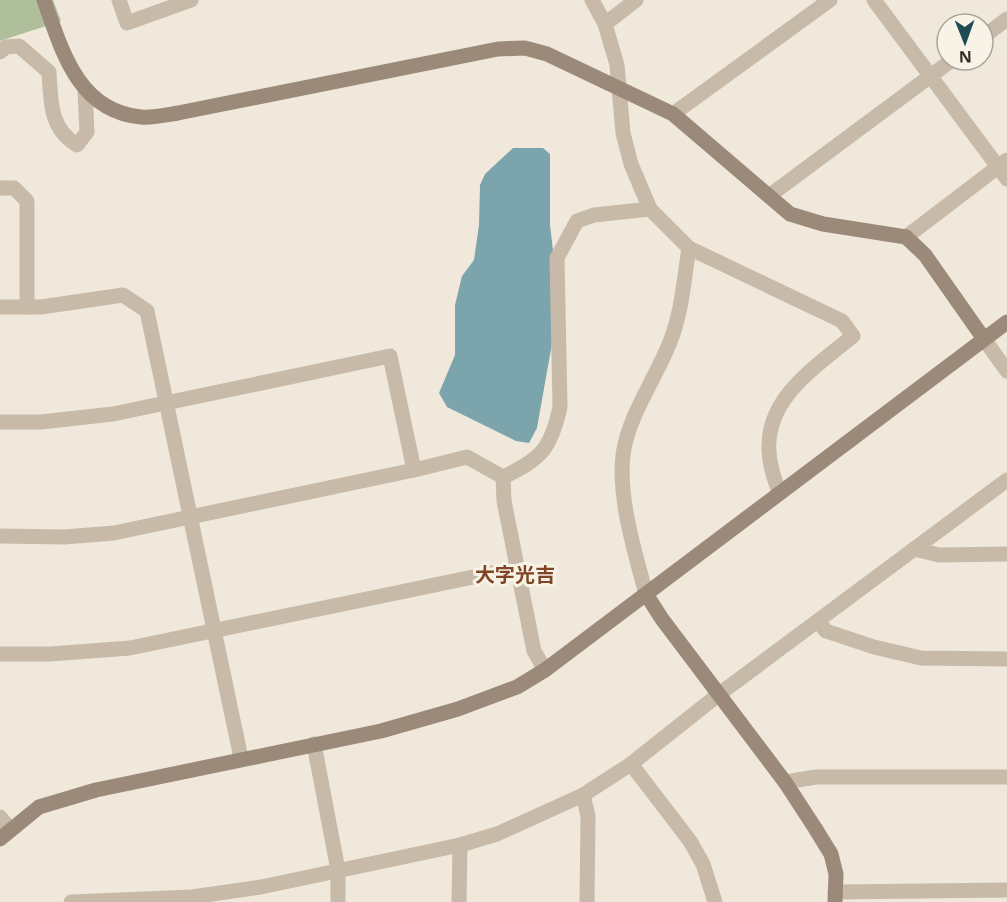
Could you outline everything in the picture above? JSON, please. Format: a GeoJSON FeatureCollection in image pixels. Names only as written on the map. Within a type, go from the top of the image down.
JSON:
{"type":"FeatureCollection","features":[{"type":"Feature","properties":{"kind":"street"},"geometry":{"type":"LineString","coordinates":[[44,0],[71,71],[85,91],[105,106],[121,114],[144,117],[178,113],[498,49],[525,48],[547,54],[673,114],[790,214],[823,224],[906,237],[925,255],[1007,370]]}},
{"type":"Feature","properties":{"kind":"street"},"geometry":{"type":"LineString","coordinates":[[119,0],[127,23],[191,0]]}},
{"type":"Feature","properties":{"kind":"street"},"geometry":{"type":"LineString","coordinates":[[592,0],[605,24],[617,65],[623,133],[631,164],[650,208],[689,248],[842,321],[853,336],[807,373],[786,395],[771,424],[773,477],[780,493]]}},
{"type":"Feature","properties":{"kind":"street"},"geometry":{"type":"LineString","coordinates":[[605,24],[636,0]]}},
{"type":"Feature","properties":{"kind":"street"},"geometry":{"type":"LineString","coordinates":[[673,114],[830,0]]}},
{"type":"Feature","properties":{"kind":"street"},"geometry":{"type":"LineString","coordinates":[[874,0],[1004,169],[906,237]]}},
{"type":"Feature","properties":{"kind":"street"},"geometry":{"type":"LineString","coordinates":[[0,52],[6,47],[19,46],[50,72],[51,112],[65,137],[77,145],[87,132],[85,91]]}},
{"type":"Feature","properties":{"kind":"street"},"geometry":{"type":"LineString","coordinates":[[769,196],[936,72]]}},
{"type":"Feature","properties":{"kind":"street"},"geometry":{"type":"LineString","coordinates":[[0,188],[14,188],[27,201],[27,307]]}},
{"type":"Feature","properties":{"kind":"street"},"geometry":{"type":"LineString","coordinates":[[503,477],[529,465],[544,453],[555,430],[560,407],[558,258],[578,221],[594,215],[650,208]]}},
{"type":"Feature","properties":{"kind":"street"},"geometry":{"type":"LineString","coordinates":[[689,248],[679,311],[671,339],[632,424],[623,455],[624,487],[633,547],[646,594],[718,695],[785,782],[831,854],[836,874],[835,897],[956,896],[1007,890]]}},
{"type":"Feature","properties":{"kind":"street"},"geometry":{"type":"LineString","coordinates":[[0,307],[27,307],[123,295],[147,311],[241,759]]}},
{"type":"Feature","properties":{"kind":"street"},"geometry":{"type":"LineString","coordinates":[[3,828],[39,807],[96,790],[381,731],[458,709],[517,687],[545,670],[1007,322]]}},
{"type":"Feature","properties":{"kind":"street"},"geometry":{"type":"LineString","coordinates":[[0,422],[41,422],[113,414],[166,401],[390,356],[414,471]]}},
{"type":"Feature","properties":{"kind":"street"},"geometry":{"type":"LineString","coordinates":[[0,536],[64,537],[114,533],[414,471],[467,457],[503,477]]}},
{"type":"Feature","properties":{"kind":"street"},"geometry":{"type":"LineString","coordinates":[[503,477],[504,501],[534,651],[545,670]]}},
{"type":"Feature","properties":{"kind":"street"},"geometry":{"type":"LineString","coordinates":[[71,902],[192,897],[261,887],[397,860],[497,834],[583,795],[631,764],[718,695],[1007,480]]}},
{"type":"Feature","properties":{"kind":"street"},"geometry":{"type":"LineString","coordinates":[[914,549],[939,555],[1007,554]]}},
{"type":"Feature","properties":{"kind":"street"},"geometry":{"type":"LineString","coordinates":[[0,654],[94,652],[130,648],[517,568]]}},
{"type":"Feature","properties":{"kind":"street"},"geometry":{"type":"LineString","coordinates":[[818,621],[826,631],[874,647],[921,658],[1007,659]]}},
{"type":"Feature","properties":{"kind":"street"},"geometry":{"type":"LineString","coordinates":[[314,744],[338,870],[338,902]]}},
{"type":"Feature","properties":{"kind":"street"},"geometry":{"type":"LineString","coordinates":[[631,764],[690,842],[703,864],[714,902]]}},
{"type":"Feature","properties":{"kind":"street"},"geometry":{"type":"LineString","coordinates":[[785,782],[816,777],[1007,777]]}},
{"type":"Feature","properties":{"kind":"street"},"geometry":{"type":"LineString","coordinates":[[583,795],[588,816],[587,902]]}},
{"type":"Feature","properties":{"kind":"street"},"geometry":{"type":"LineString","coordinates":[[459,902],[460,845]]}},
{"type":"Feature","properties":{"kind":"green space"},"geometry":{"type":"Polygon","coordinates":[[[0,0],[53,0],[61,21],[0,41],[0,0]]]}},
{"type":"Feature","properties":{"kind":"water"},"geometry":{"type":"Polygon","coordinates":[[[513,148],[543,148],[550,154],[550,225],[558,293],[556,321],[537,428],[529,443],[516,441],[447,407],[439,393],[455,355],[455,305],[462,276],[474,260],[479,225],[480,185],[485,174],[513,148]]]}},
{"type":"Feature","properties":{"kind":"district","name":"大字光吉"},"geometry":{"type":"Point","coordinates":[515,574]}}]}
